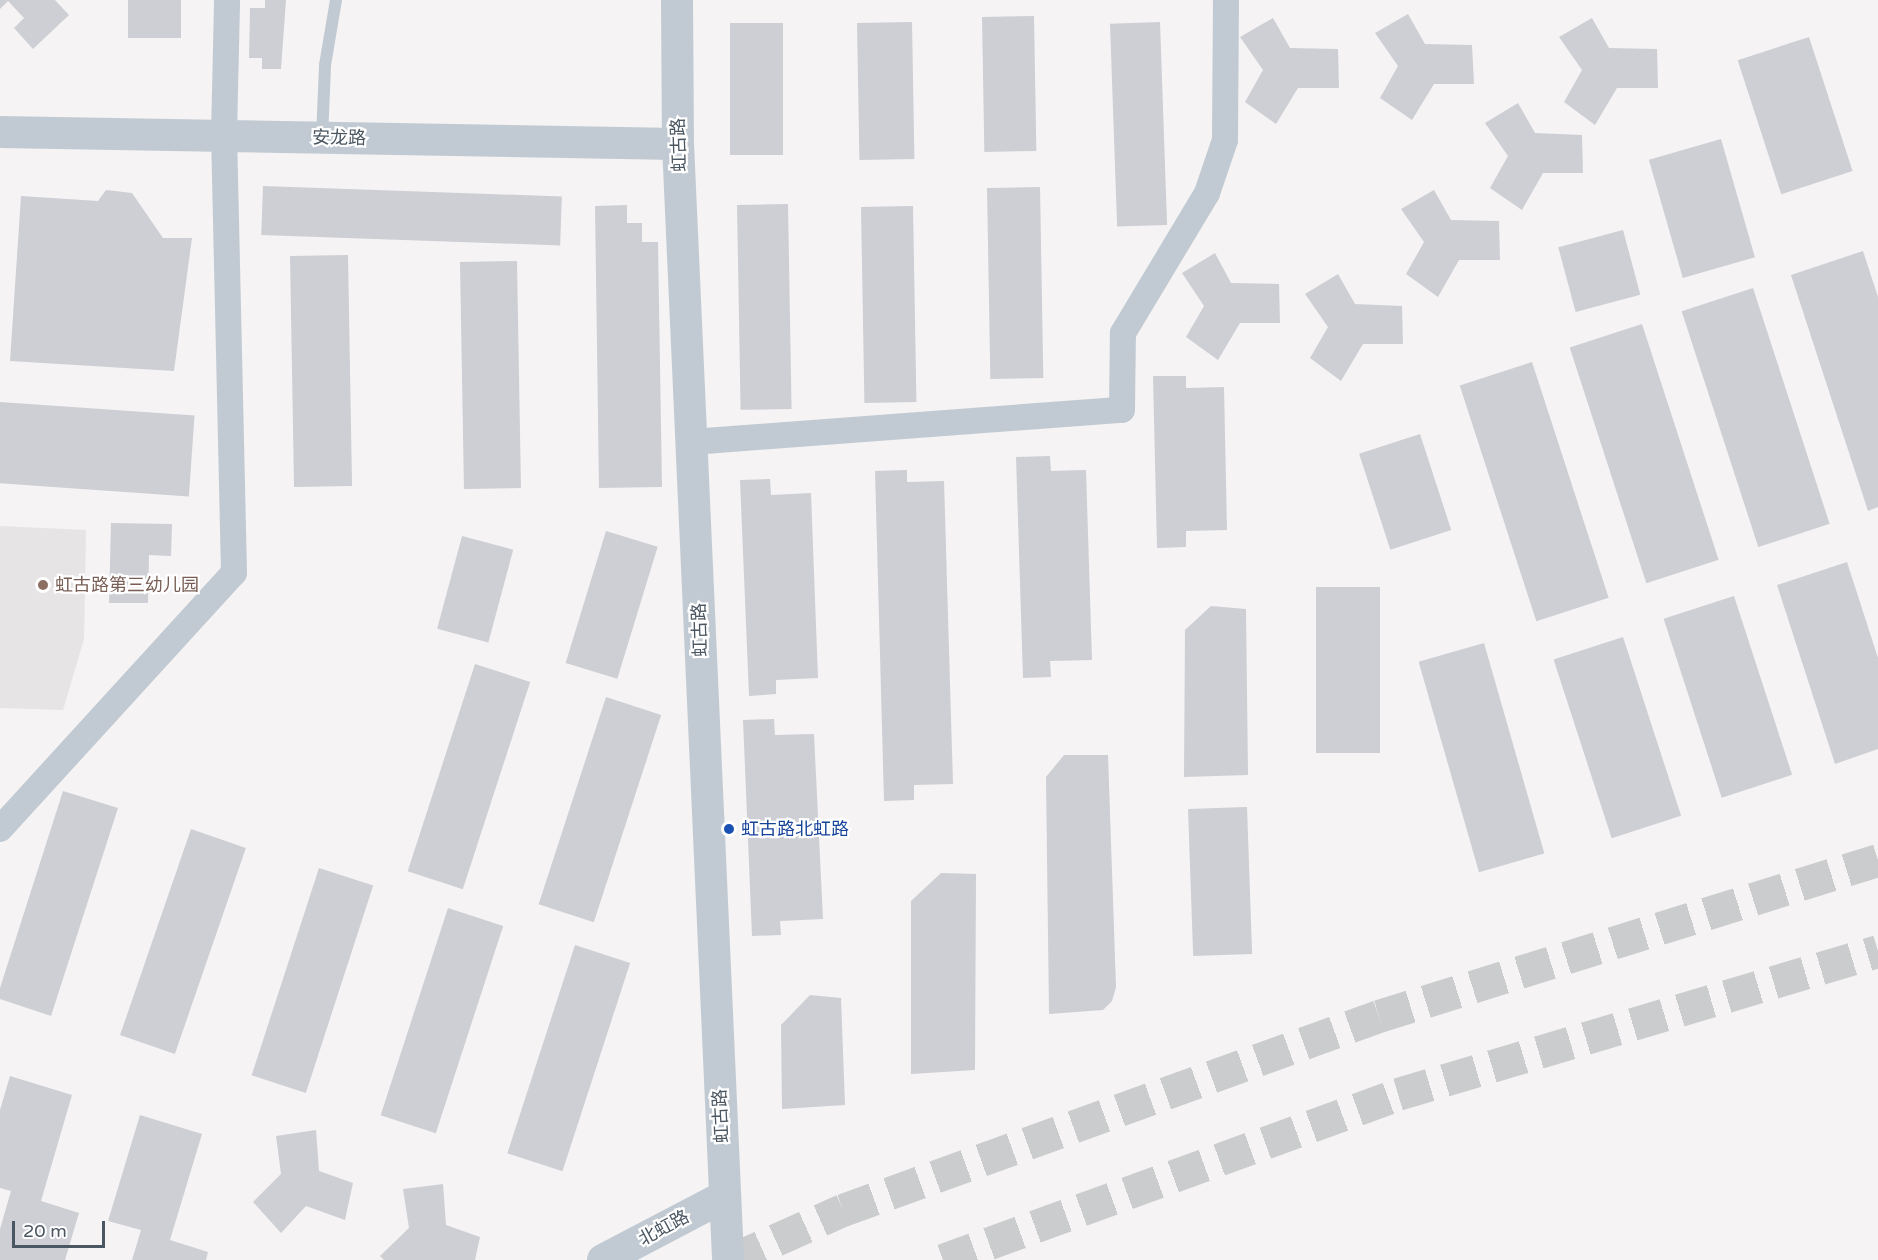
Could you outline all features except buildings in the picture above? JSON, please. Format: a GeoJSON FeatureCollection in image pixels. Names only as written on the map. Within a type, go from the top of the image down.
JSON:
{"type":"FeatureCollection","features":[{"type":"Feature","properties":{"kind":"street"},"geometry":{"type":"LineString","coordinates":[[0,829],[234,573],[224,136],[227,0]]}},
{"type":"Feature","properties":{"kind":"street","name":"虹古路"},"geometry":{"type":"LineString","coordinates":[[677,0],[678,144],[728,1260]]}},
{"type":"Feature","properties":{"kind":"street"},"geometry":{"type":"LineString","coordinates":[[692,442],[1122,410],[1123,333],[1207,193],[1225,140],[1226,0]]}},
{"type":"Feature","properties":{"kind":"street","name":"安龙路"},"geometry":{"type":"LineString","coordinates":[[0,132],[678,144]]}},
{"type":"Feature","properties":{"kind":"street","name":"北虹路"},"geometry":{"type":"LineString","coordinates":[[603,1260],[725,1196]]}},
{"type":"Feature","properties":{"kind":"lane"},"geometry":{"type":"LineString","coordinates":[[322,138],[325,65],[336,0]]}},
{"type":"Feature","properties":{"kind":"shaded area","name":"虹古路第三幼儿园"},"geometry":{"type":"Polygon","coordinates":[[[0,526],[86,530],[84,639],[63,710],[0,708],[0,526]]]}},
{"type":"Feature","properties":{"kind":"tunnel"},"geometry":{"type":"LineString","coordinates":[[731,1260],[843,1210],[1379,1016],[1878,860]]}},
{"type":"Feature","properties":{"kind":"tunnel"},"geometry":{"type":"LineString","coordinates":[[943,1260],[1398,1094],[1878,951]]}},
{"type":"Feature","properties":{"kind":"place","name":"虹古路第三幼儿园"},"geometry":{"type":"Point","coordinates":[43,585]}},
{"type":"Feature","properties":{"kind":"place","name":"虹古路北虹路"},"geometry":{"type":"Point","coordinates":[729,829]}}]}
